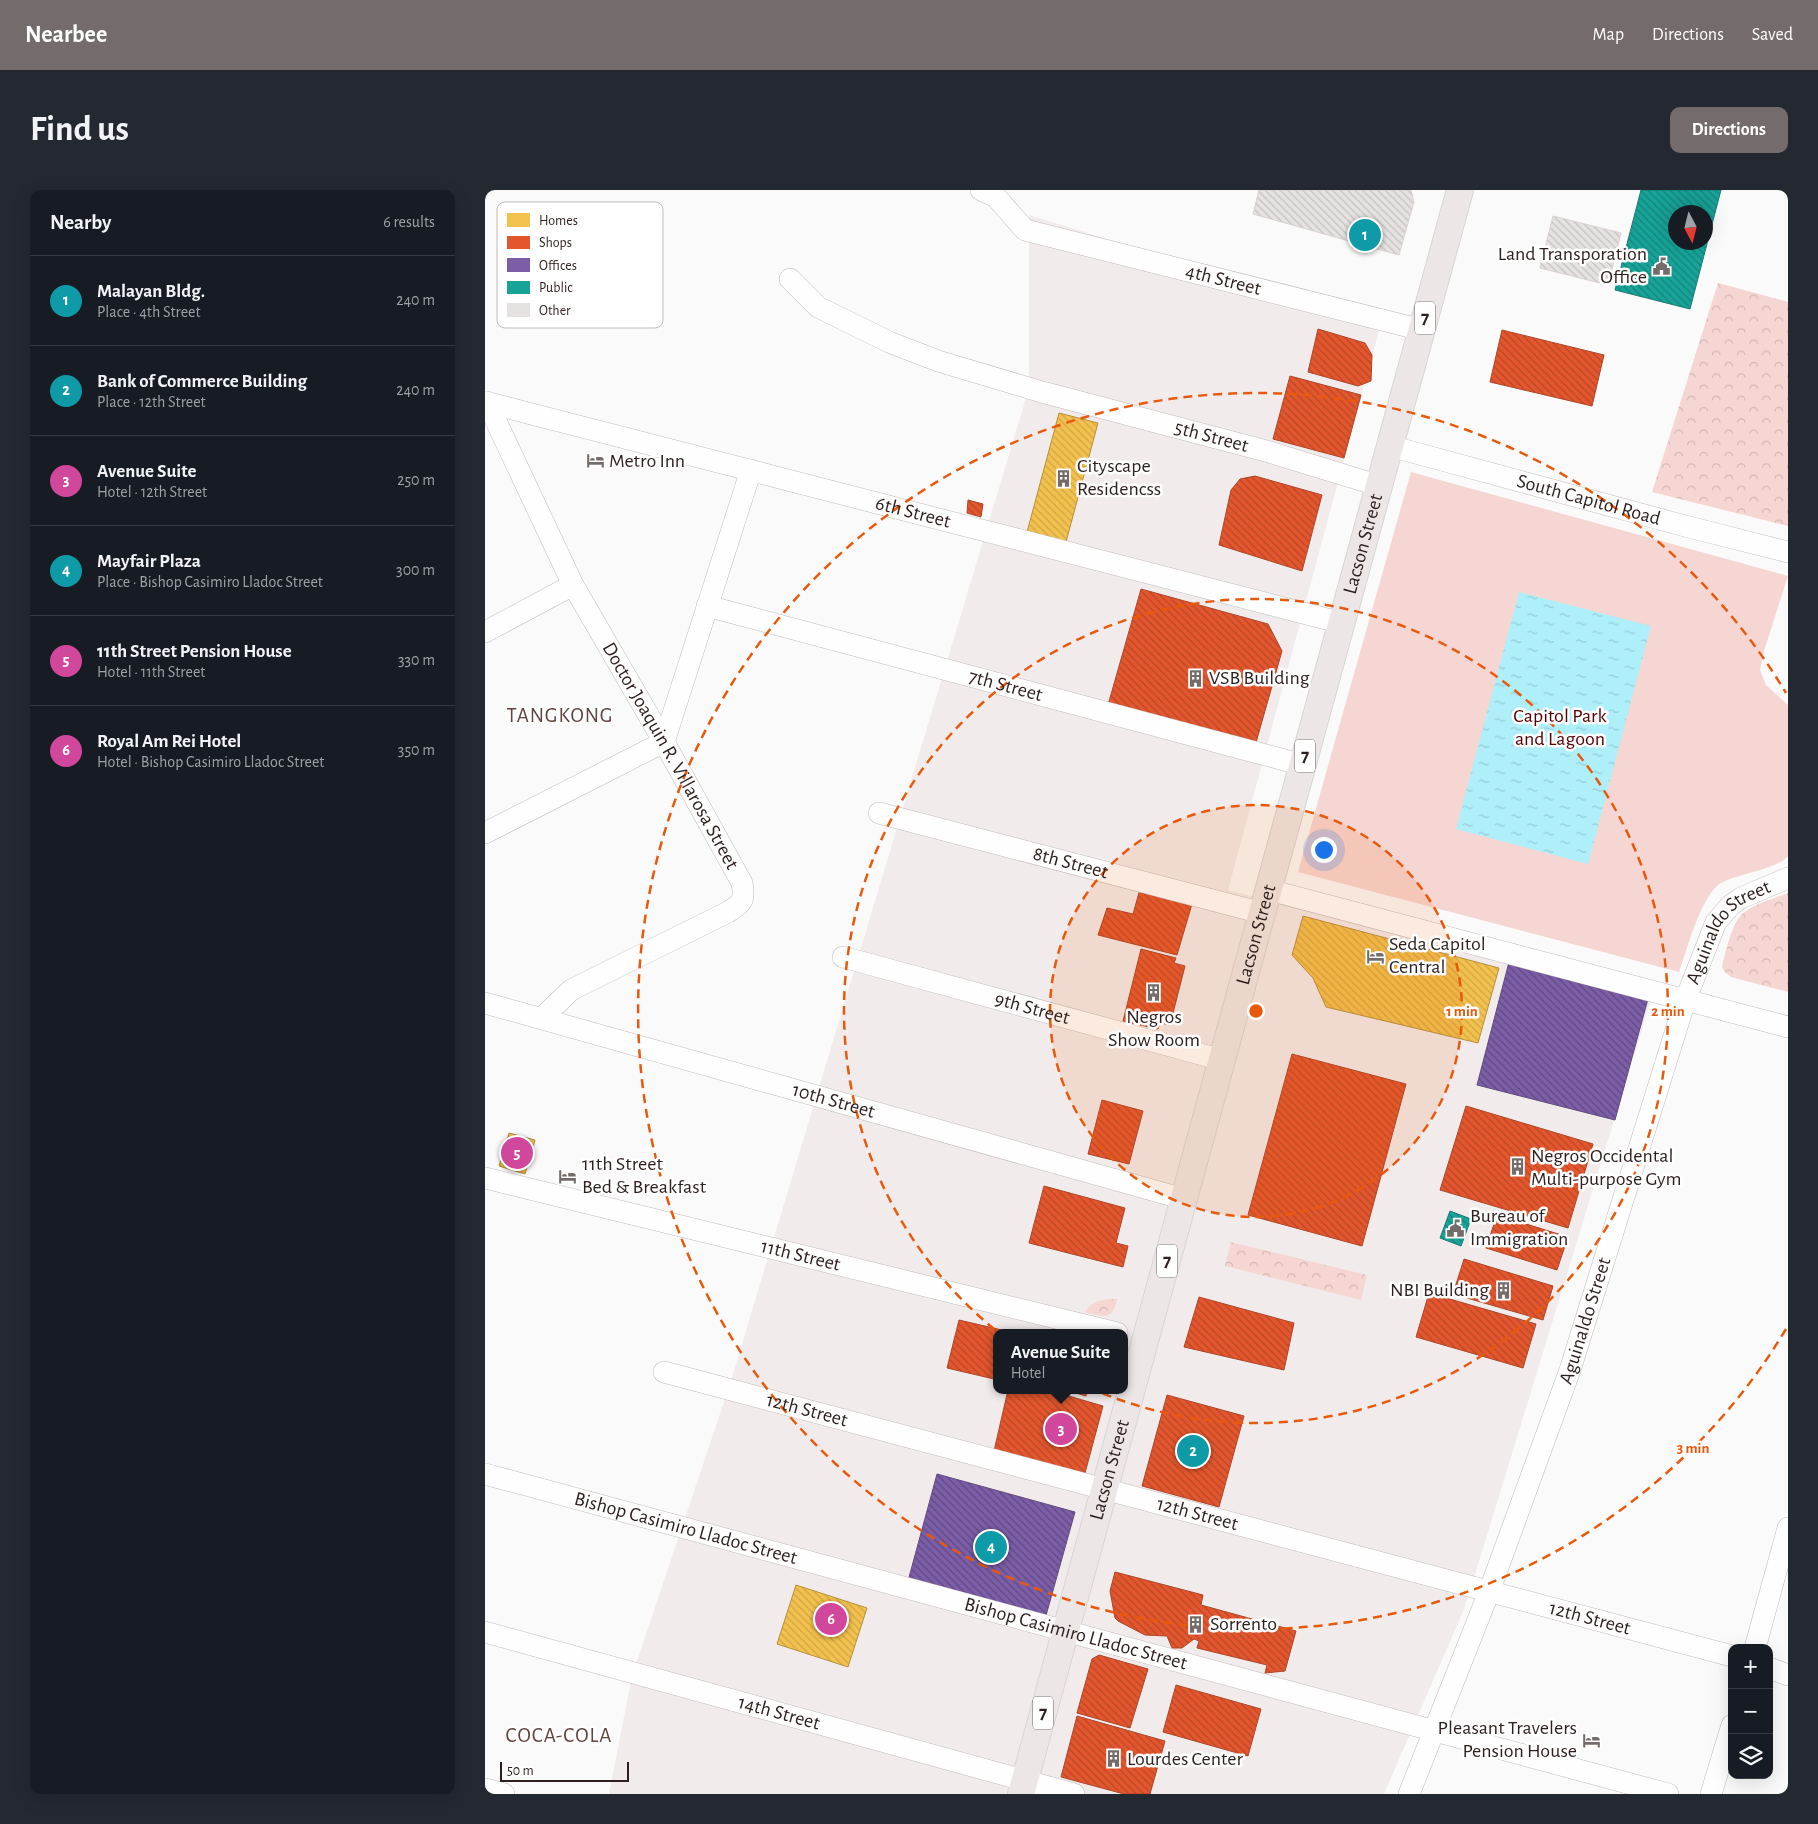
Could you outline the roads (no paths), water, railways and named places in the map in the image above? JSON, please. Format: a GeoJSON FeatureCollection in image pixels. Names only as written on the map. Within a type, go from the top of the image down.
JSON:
{"type":"FeatureCollection","features":[{"type":"Feature","properties":{"kind":"main road","name":"Lacson Street"},"geometry":{"type":"LineString","coordinates":[[1128,1372],[1135,1337],[1184,1199],[1460,190]]}},
{"type":"Feature","properties":{"kind":"main road","name":"Lacson Street"},"geometry":{"type":"LineString","coordinates":[[1023,1788],[1104,1490],[1123,1394]]}},
{"type":"Feature","properties":{"kind":"street","name":"4th Street"},"geometry":{"type":"LineString","coordinates":[[981,190],[996,197],[1025,230],[1422,330]]}},
{"type":"Feature","properties":{"kind":"street","name":"5th Street"},"geometry":{"type":"LineString","coordinates":[[790,280],[818,307],[889,342],[938,361],[1042,392],[1266,451],[1380,486]]}},
{"type":"Feature","properties":{"kind":"street","name":"6th Street"},"geometry":{"type":"LineString","coordinates":[[486,402],[1342,623]]}},
{"type":"Feature","properties":{"kind":"street","name":"Doctor Joaquin R. Villarosa Street"},"geometry":{"type":"LineString","coordinates":[[486,402],[573,585],[664,742],[742,883],[744,896],[739,906],[728,912],[571,990],[541,1018]]}},
{"type":"Feature","properties":{"kind":"street","name":"South Capitol Road"},"geometry":{"type":"LineString","coordinates":[[1390,446],[1788,552]]}},
{"type":"Feature","properties":{"kind":"street"},"geometry":{"type":"LineString","coordinates":[[485,833],[664,742],[751,470]]}},
{"type":"Feature","properties":{"kind":"street"},"geometry":{"type":"LineString","coordinates":[[485,632],[573,585]]}},
{"type":"Feature","properties":{"kind":"street","name":"7th Street"},"geometry":{"type":"LineString","coordinates":[[707,606],[1303,765]]}},
{"type":"Feature","properties":{"kind":"street","name":"8th Street"},"geometry":{"type":"LineString","coordinates":[[879,813],[1266,902],[1788,1027]]}},
{"type":"Feature","properties":{"kind":"street","name":"Aguinaldo Street"},"geometry":{"type":"LineString","coordinates":[[1409,1794],[1489,1592],[1570,1370],[1685,1001],[1716,922],[1723,913],[1741,898],[1788,878]]}},
{"type":"Feature","properties":{"kind":"street","name":"9th Street"},"geometry":{"type":"LineString","coordinates":[[843,957],[1222,1060]]}},
{"type":"Feature","properties":{"kind":"street","name":"10th Street"},"geometry":{"type":"LineString","coordinates":[[485,1003],[1184,1199]]}},
{"type":"Feature","properties":{"kind":"street","name":"11th Street"},"geometry":{"type":"LineString","coordinates":[[485,1178],[1101,1329]]}},
{"type":"Feature","properties":{"kind":"street","name":"12th Street"},"geometry":{"type":"LineString","coordinates":[[663,1372],[1728,1655]]}},
{"type":"Feature","properties":{"kind":"street","name":"Bishop Casimiro Lladoc Street"},"geometry":{"type":"LineString","coordinates":[[485,1474],[1433,1732],[1669,1794]]}},
{"type":"Feature","properties":{"kind":"street"},"geometry":{"type":"LineString","coordinates":[[1756,1644],[1788,1528]]}},
{"type":"Feature","properties":{"kind":"street","name":"14th Street"},"geometry":{"type":"LineString","coordinates":[[485,1632],[1023,1788],[1074,1794]]}},
{"type":"Feature","properties":{"kind":"street"},"geometry":{"type":"LineString","coordinates":[[1773,1669],[1788,1675]]}},
{"type":"Feature","properties":{"kind":"street"},"geometry":{"type":"LineString","coordinates":[[1711,1794],[1729,1734]]}},
{"type":"Feature","properties":{"kind":"street"},"geometry":{"type":"LineString","coordinates":[[485,1789],[504,1794]]}},
{"type":"Feature","properties":{"kind":"water"},"geometry":{"type":"Polygon","coordinates":[[[1519,592],[1651,626],[1588,864],[1456,829],[1519,592]]]}},
{"type":"Feature","properties":{"kind":"place","name":"Malayan Bldg."},"geometry":{"type":"Point","coordinates":[1365,235]}},
{"type":"Feature","properties":{"kind":"place","name":"Land Transporation Office"},"geometry":{"type":"Point","coordinates":[1661,266]}},
{"type":"Feature","properties":{"kind":"place","name":"Metro Inn"},"geometry":{"type":"Point","coordinates":[595,461]}},
{"type":"Feature","properties":{"kind":"place","name":"Cityscape Residencss"},"geometry":{"type":"Point","coordinates":[1063,478]}},
{"type":"Feature","properties":{"kind":"place","name":"VSB Building"},"geometry":{"type":"Point","coordinates":[1195,678]}},
{"type":"Feature","properties":{"kind":"place","name":"Seda Capitol Central"},"geometry":{"type":"Point","coordinates":[1375,956]}},
{"type":"Feature","properties":{"kind":"place","name":"Negros Show Room"},"geometry":{"type":"Point","coordinates":[1154,993]}},
{"type":"Feature","properties":{"kind":"place","name":"11th Street Pension House"},"geometry":{"type":"Point","coordinates":[517,1153]}},
{"type":"Feature","properties":{"kind":"place","name":"Negros Occidental Multi-purpose Gym"},"geometry":{"type":"Point","coordinates":[1517,1167]}},
{"type":"Feature","properties":{"kind":"place","name":"11th Street Bed & Breakfast"},"geometry":{"type":"Point","coordinates":[568,1176]}},
{"type":"Feature","properties":{"kind":"place","name":"Bureau of Immigration"},"geometry":{"type":"Point","coordinates":[1456,1228]}},
{"type":"Feature","properties":{"kind":"place","name":"NBI Building"},"geometry":{"type":"Point","coordinates":[1503,1290]}},
{"type":"Feature","properties":{"kind":"place","name":"Avenue Suite"},"geometry":{"type":"Point","coordinates":[1061,1429]}},
{"type":"Feature","properties":{"kind":"place","name":"Bank of Commerce Building"},"geometry":{"type":"Point","coordinates":[1193,1451]}},
{"type":"Feature","properties":{"kind":"place","name":"Mayfair Plaza"},"geometry":{"type":"Point","coordinates":[991,1547]}},
{"type":"Feature","properties":{"kind":"place","name":"Royal Am Rei Hotel"},"geometry":{"type":"Point","coordinates":[831,1619]}},
{"type":"Feature","properties":{"kind":"place","name":"Sorrento"},"geometry":{"type":"Point","coordinates":[1196,1624]}},
{"type":"Feature","properties":{"kind":"place","name":"Pleasant Travelers Pension House"},"geometry":{"type":"Point","coordinates":[1591,1740]}},
{"type":"Feature","properties":{"kind":"place","name":"Lourdes Center"},"geometry":{"type":"Point","coordinates":[1113,1759]}},
{"type":"Feature","properties":{"kind":"district","name":"TANGKONG"},"geometry":{"type":"Point","coordinates":[560,715]}},
{"type":"Feature","properties":{"kind":"district","name":"COCA-COLA"},"geometry":{"type":"Point","coordinates":[559,1735]}},
{"type":"Feature","properties":{"kind":"park label","name":"Capitol Park and Lagoon"},"geometry":{"type":"Point","coordinates":[1560,728]}}]}
